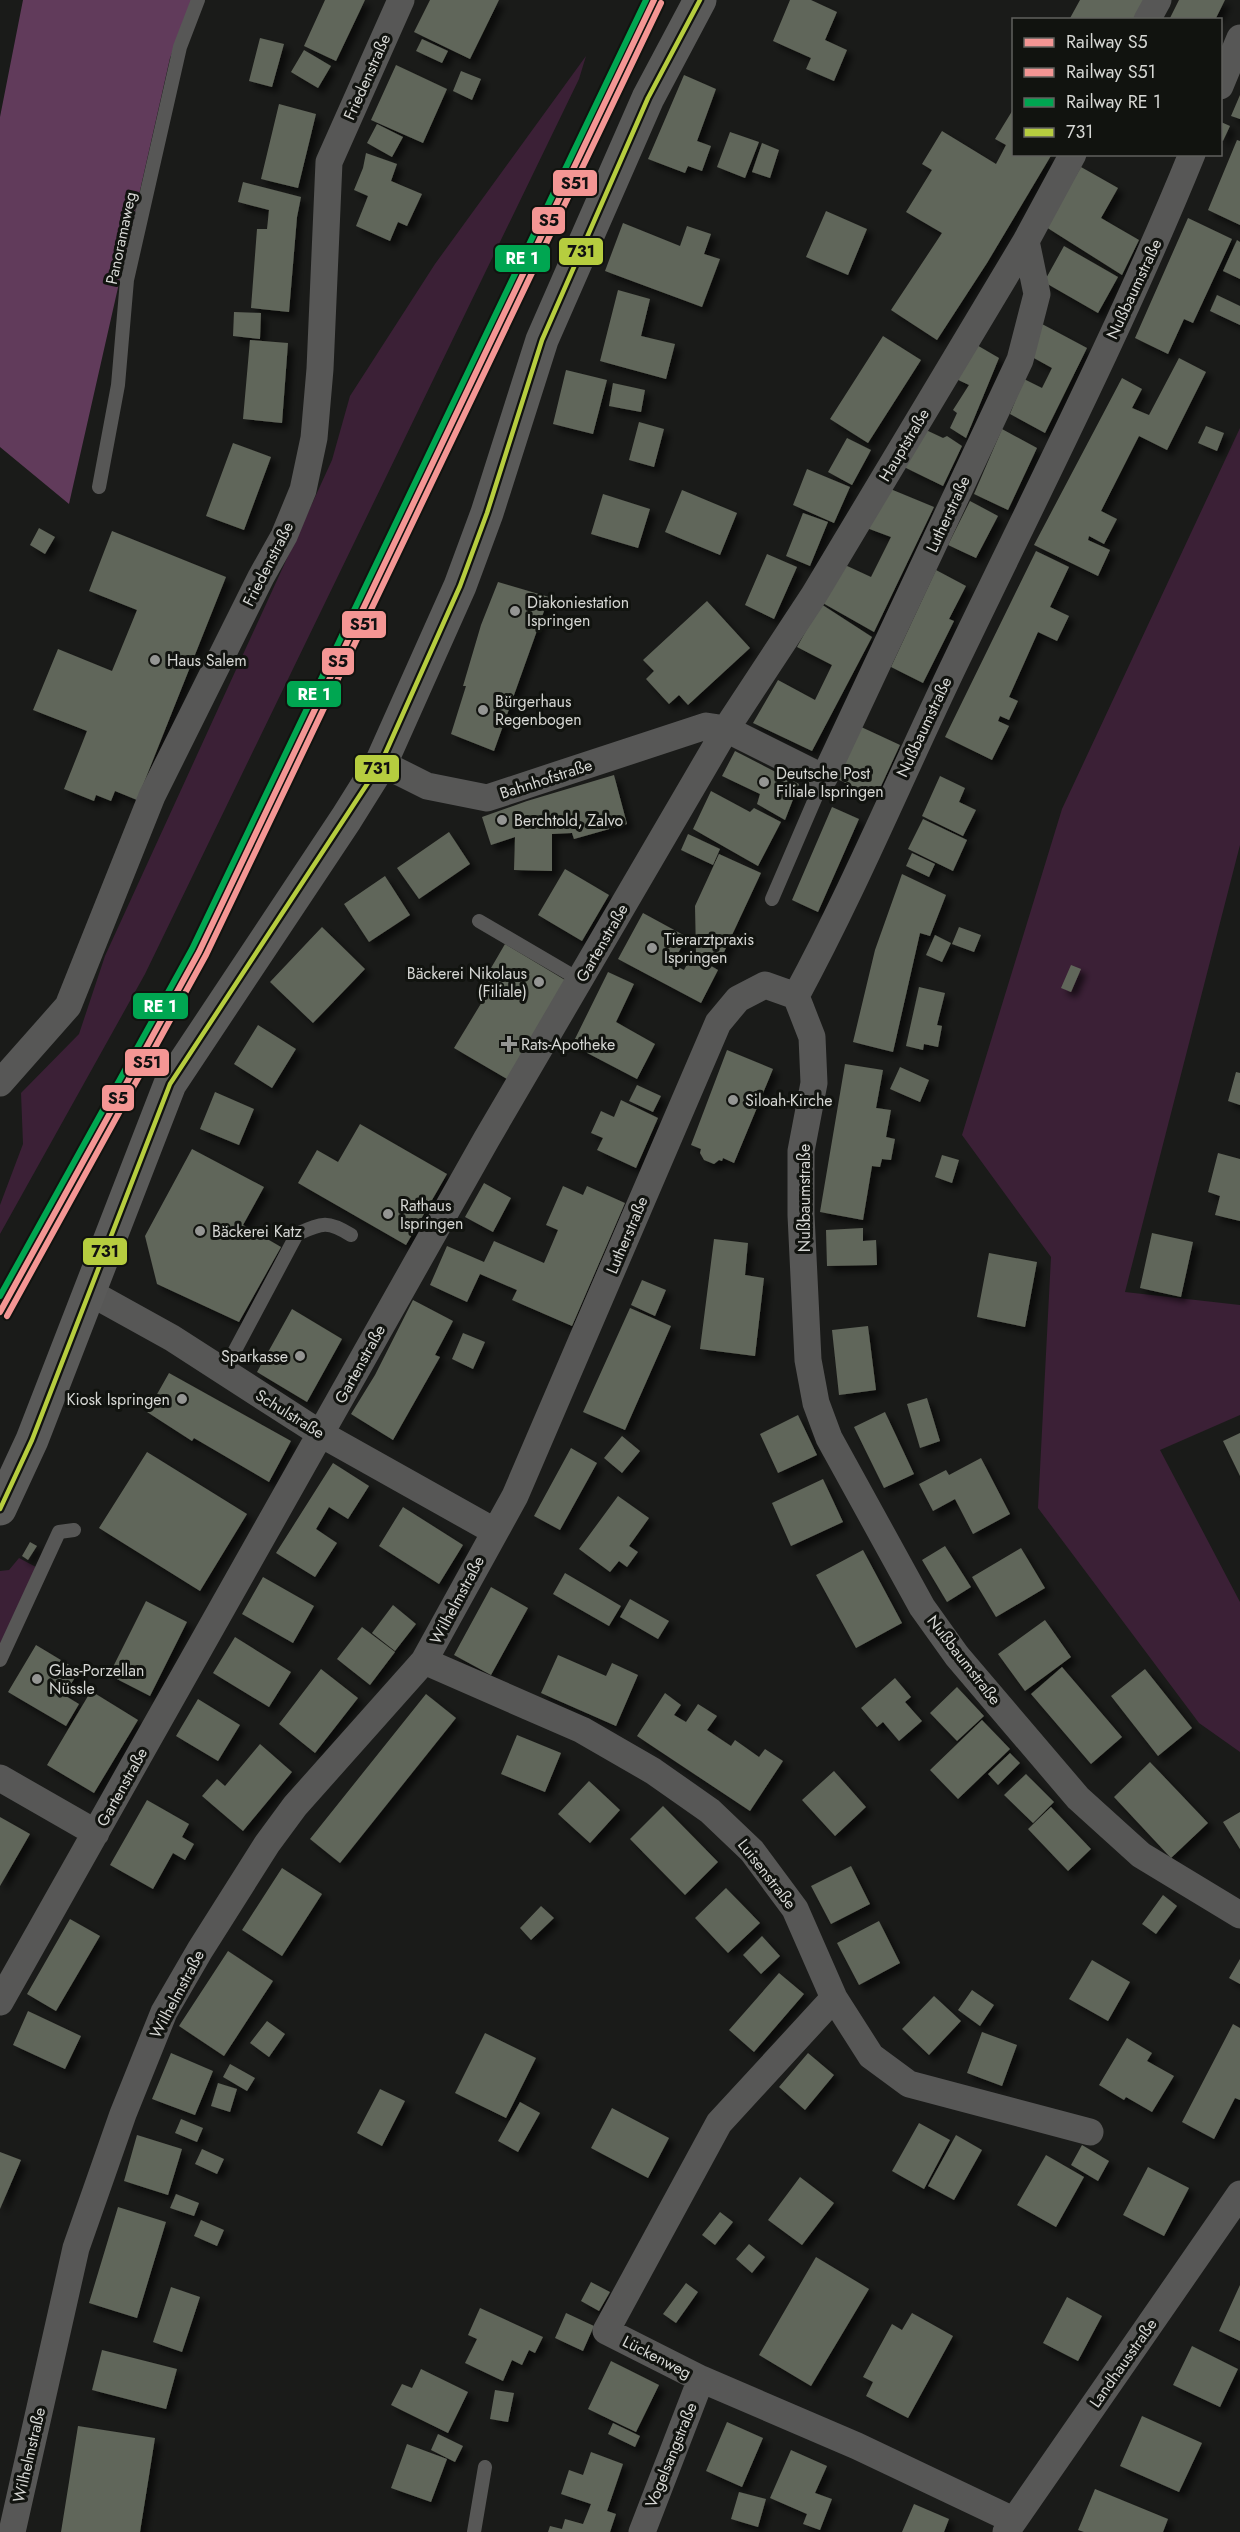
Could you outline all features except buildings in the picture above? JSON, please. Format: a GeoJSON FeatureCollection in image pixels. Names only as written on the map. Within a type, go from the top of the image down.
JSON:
{"type":"FeatureCollection","features":[{"type":"Feature","properties":{"kind":"main road"},"geometry":{"type":"LineString","coordinates":[[0,1509],[32,1440],[170,1084],[381,763],[460,586],[488,513],[542,340],[648,98],[700,0]]}},
{"type":"Feature","properties":{"kind":"street","name":"Friedenstraße"},"geometry":{"type":"LineString","coordinates":[[0,1083],[68,1006],[152,796],[261,578],[285,536],[303,490],[314,438],[320,369],[329,162],[401,0]]}},
{"type":"Feature","properties":{"kind":"street"},"geometry":{"type":"LineString","coordinates":[[1148,18],[1158,0]]}},
{"type":"Feature","properties":{"kind":"street"},"geometry":{"type":"LineString","coordinates":[[1222,83],[1240,38]]}},
{"type":"Feature","properties":{"kind":"street","name":"Hauptstraße"},"geometry":{"type":"LineString","coordinates":[[726,729],[814,596],[1026,241],[1072,156]]}},
{"type":"Feature","properties":{"kind":"street","name":"Nußbaumstraße"},"geometry":{"type":"LineString","coordinates":[[1191,156],[1153,251],[917,742],[832,929],[796,996],[812,1037],[814,1071],[814,1083],[801,1151],[801,1215],[808,1360],[816,1403],[829,1438],[928,1615],[957,1656],[1078,1798],[1141,1856],[1240,1916]]}},
{"type":"Feature","properties":{"kind":"street","name":"Lutherstraße"},"geometry":{"type":"LineString","coordinates":[[824,778],[1020,360],[1037,294],[1026,241]]}},
{"type":"Feature","properties":{"kind":"street","name":"Bahnhofstraße"},"geometry":{"type":"LineString","coordinates":[[381,763],[427,786],[486,798],[706,726],[726,729]]}},
{"type":"Feature","properties":{"kind":"street"},"geometry":{"type":"LineString","coordinates":[[726,729],[824,778]]}},
{"type":"Feature","properties":{"kind":"street","name":"Gartenstraße"},"geometry":{"type":"LineString","coordinates":[[0,2002],[321,1434],[411,1270],[726,729]]}},
{"type":"Feature","properties":{"kind":"street","name":"Lutherstraße"},"geometry":{"type":"LineString","coordinates":[[494,1531],[515,1496],[718,1023],[738,999],[765,986],[796,996]]}},
{"type":"Feature","properties":{"kind":"street","name":"Schulstraße"},"geometry":{"type":"LineString","coordinates":[[89,1292],[172,1338],[321,1434],[494,1531]]}},
{"type":"Feature","properties":{"kind":"street","name":"Wilhelmstraße"},"geometry":{"type":"LineString","coordinates":[[12,2532],[76,2248],[123,2114],[164,2012],[267,1844],[295,1806],[424,1661],[494,1531]]}},
{"type":"Feature","properties":{"kind":"street","name":"Luisenstraße"},"geometry":{"type":"LineString","coordinates":[[424,1661],[582,1730],[653,1771],[710,1811],[752,1851],[795,1909],[834,1998],[871,2056],[909,2085],[1090,2132]]}},
{"type":"Feature","properties":{"kind":"street"},"geometry":{"type":"LineString","coordinates":[[0,1778],[96,1833]]}},
{"type":"Feature","properties":{"kind":"street","name":"Lückenweg"},"geometry":{"type":"LineString","coordinates":[[834,1998],[719,2123],[606,2331],[701,2379],[857,2446],[1010,2526]]}},
{"type":"Feature","properties":{"kind":"street","name":"Landhausstraße"},"geometry":{"type":"LineString","coordinates":[[1010,2526],[1240,2194]]}},
{"type":"Feature","properties":{"kind":"street","name":"Vogelsangstraße"},"geometry":{"type":"LineString","coordinates":[[642,2532],[701,2379]]}},
{"type":"Feature","properties":{"kind":"lane","name":"Panoramaweg"},"geometry":{"type":"LineString","coordinates":[[99,487],[118,385],[127,280],[180,47],[198,0]]}},
{"type":"Feature","properties":{"kind":"lane","name":"Lutherstraße"},"geometry":{"type":"LineString","coordinates":[[772,899],[824,778]]}},
{"type":"Feature","properties":{"kind":"lane"},"geometry":{"type":"LineString","coordinates":[[479,921],[580,980]]}},
{"type":"Feature","properties":{"kind":"lane"},"geometry":{"type":"LineString","coordinates":[[224,1371],[297,1234],[314,1226],[333,1224],[351,1235]]}},
{"type":"Feature","properties":{"kind":"lane"},"geometry":{"type":"LineString","coordinates":[[0,1660],[59,1532],[75,1530]]}},
{"type":"Feature","properties":{"kind":"lane"},"geometry":{"type":"LineString","coordinates":[[474,2532],[485,2467]]}},
{"type":"Feature","properties":{"kind":"shaded area"},"geometry":{"type":"Polygon","coordinates":[[[23,0],[193,0],[170,58],[69,504],[0,447],[0,117],[23,0]]]}},
{"type":"Feature","properties":{"kind":"shaded area"},"geometry":{"type":"Polygon","coordinates":[[[586,56],[579,79],[145,974],[0,1234],[0,1205],[23,1144],[21,1093],[79,1034],[105,956],[332,460],[350,396],[435,264],[586,56]]]}},
{"type":"Feature","properties":{"kind":"shaded area"},"geometry":{"type":"Polygon","coordinates":[[[1240,428],[1240,845],[1125,1292],[1240,1305],[1240,1415],[1160,1450],[1240,1602],[1240,1752],[1199,1723],[1038,1508],[1051,1257],[962,1135],[1062,809],[1240,428]]]}},
{"type":"Feature","properties":{"kind":"shaded area"},"geometry":{"type":"Polygon","coordinates":[[[19,1558],[36,1567],[0,1646],[0,1571],[9,1570],[19,1558]]]}},
{"type":"Feature","properties":{"kind":"rail line","name":"S5"},"geometry":{"type":"LineString","coordinates":[[0,1312],[199,952],[654,0]]}},
{"type":"Feature","properties":{"kind":"rail line","name":"S51"},"geometry":{"type":"LineString","coordinates":[[7,1316],[206,955],[661,3]]}},
{"type":"Feature","properties":{"kind":"transit line"},"geometry":{"type":"LineString","coordinates":[[0,1296],[192,949],[646,0]]}},
{"type":"Feature","properties":{"kind":"transit line","name":"731"},"geometry":{"type":"LineString","coordinates":[[0,1509],[32,1440],[170,1084],[381,763],[460,586],[487,513],[542,340],[648,98],[700,0]]}},
{"type":"Feature","properties":{"kind":"place","name":"Diakoniestation Ispringen"},"geometry":{"type":"Point","coordinates":[515,611]}},
{"type":"Feature","properties":{"kind":"place","name":"Haus Salem"},"geometry":{"type":"Point","coordinates":[155,660]}},
{"type":"Feature","properties":{"kind":"place","name":"Bürgerhaus Regenbogen"},"geometry":{"type":"Point","coordinates":[483,710]}},
{"type":"Feature","properties":{"kind":"place","name":"Deutsche Post Filiale Ispringen"},"geometry":{"type":"Point","coordinates":[764,782]}},
{"type":"Feature","properties":{"kind":"place","name":"Berchtold, Zalvo"},"geometry":{"type":"Point","coordinates":[502,820]}},
{"type":"Feature","properties":{"kind":"place","name":"Tierarztpraxis Ispringen"},"geometry":{"type":"Point","coordinates":[652,948]}},
{"type":"Feature","properties":{"kind":"place","name":"Bäckerei Nikolaus (Filiale)"},"geometry":{"type":"Point","coordinates":[539,982]}},
{"type":"Feature","properties":{"kind":"place","name":"Rats-Apotheke"},"geometry":{"type":"Point","coordinates":[509,1044]}},
{"type":"Feature","properties":{"kind":"place","name":"Siloah-Kirche"},"geometry":{"type":"Point","coordinates":[733,1100]}},
{"type":"Feature","properties":{"kind":"place","name":"Rathaus Ispringen"},"geometry":{"type":"Point","coordinates":[388,1214]}},
{"type":"Feature","properties":{"kind":"place","name":"Bäckerei Katz"},"geometry":{"type":"Point","coordinates":[200,1231]}},
{"type":"Feature","properties":{"kind":"place","name":"Sparkasse"},"geometry":{"type":"Point","coordinates":[300,1356]}},
{"type":"Feature","properties":{"kind":"place","name":"Kiosk Ispringen"},"geometry":{"type":"Point","coordinates":[182,1399]}},
{"type":"Feature","properties":{"kind":"place","name":"Glas-Porzellan Nüssle"},"geometry":{"type":"Point","coordinates":[37,1679]}}]}
